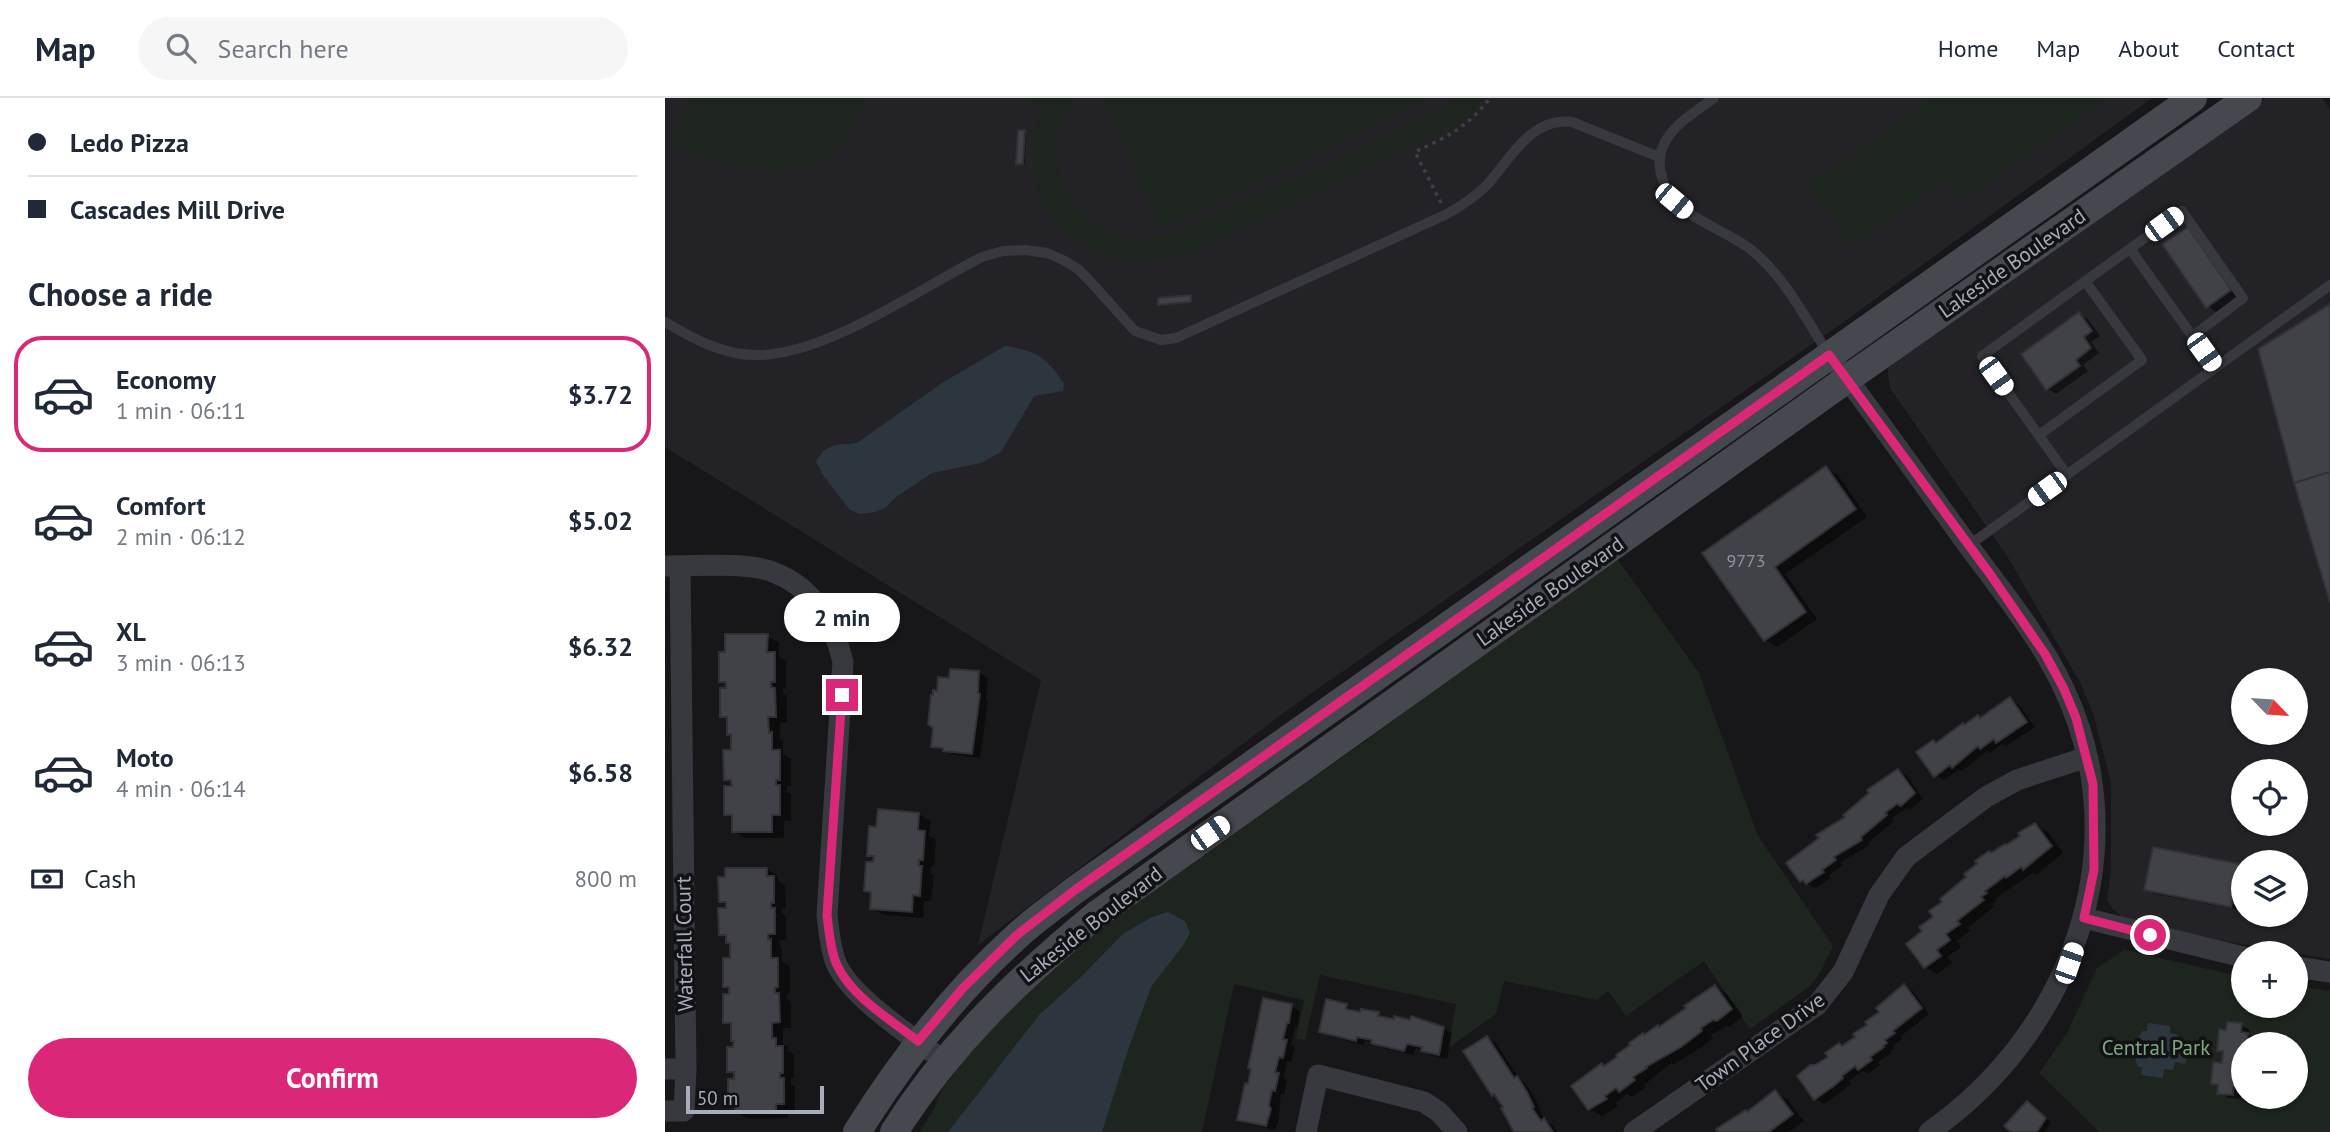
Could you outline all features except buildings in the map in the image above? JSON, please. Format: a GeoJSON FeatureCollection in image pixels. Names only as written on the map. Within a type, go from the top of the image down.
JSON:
{"type":"FeatureCollection","features":[{"type":"Feature","properties":{"kind":"main road","name":"Lakeside Boulevard"},"geometry":{"type":"LineString","coordinates":[[857,1132],[881,1092],[918,1041],[963,988],[1017,935],[1075,890],[2193,98]]}},
{"type":"Feature","properties":{"kind":"main road","name":"Lakeside Boulevard"},"geometry":{"type":"LineString","coordinates":[[894,1132],[944,1060],[988,1010],[1041,960],[1096,915],[1847,379],[2248,98]]}},
{"type":"Feature","properties":{"kind":"street"},"geometry":{"type":"LineString","coordinates":[[1829,355],[2045,654],[2072,708],[2093,784],[2094,870],[2084,918],[2069,963],[2050,1002],[2027,1038],[1997,1073],[1938,1130]]}},
{"type":"Feature","properties":{"kind":"street"},"geometry":{"type":"LineString","coordinates":[[672,566],[752,568],[773,572],[793,582],[812,598],[828,618],[838,640],[842,662],[827,915],[831,944],[836,962],[855,990],[944,1060]]}},
{"type":"Feature","properties":{"kind":"street","name":"Waterfall Court"},"geometry":{"type":"LineString","coordinates":[[665,1111],[684,1111],[675,1069],[672,566]]}},
{"type":"Feature","properties":{"kind":"street","name":"Town Place Drive"},"geometry":{"type":"LineString","coordinates":[[1634,1132],[1817,1005],[1843,972],[1879,895],[1906,857],[1986,797],[2017,780],[2087,757]]}},
{"type":"Feature","properties":{"kind":"street"},"geometry":{"type":"LineString","coordinates":[[2084,918],[2231,954]]}},
{"type":"Feature","properties":{"kind":"street"},"geometry":{"type":"LineString","coordinates":[[2308,969],[2330,972]]}},
{"type":"Feature","properties":{"kind":"street"},"geometry":{"type":"LineString","coordinates":[[1306,1132],[1318,1075],[1424,1102],[1439,1112],[1457,1132]]}},
{"type":"Feature","properties":{"kind":"lane"},"geometry":{"type":"LineString","coordinates":[[1714,98],[1678,124],[1664,141],[1659,157],[1662,178],[1674,201],[1755,254],[1779,279],[1829,355]]}},
{"type":"Feature","properties":{"kind":"lane"},"geometry":{"type":"LineString","coordinates":[[665,322],[711,347],[759,355],[783,352],[845,331],[982,257],[1003,251],[1025,250],[1047,253],[1078,269],[1135,331],[1161,341],[1176,338],[1447,214],[1485,187],[1536,130],[1558,120],[1571,122],[1659,157]]}},
{"type":"Feature","properties":{"kind":"lane"},"geometry":{"type":"LineString","coordinates":[[2067,475],[1982,356],[2182,211],[2242,299],[2193,336]]}},
{"type":"Feature","properties":{"kind":"lane"},"geometry":{"type":"LineString","coordinates":[[2130,249],[2215,368]]}},
{"type":"Feature","properties":{"kind":"lane"},"geometry":{"type":"LineString","coordinates":[[2039,435],[2142,360],[2085,281]]}},
{"type":"Feature","properties":{"kind":"lane"},"geometry":{"type":"LineString","coordinates":[[1968,546],[2330,285]]}},
{"type":"Feature","properties":{"kind":"path"},"geometry":{"type":"LineString","coordinates":[[1447,214],[1415,152],[1453,134],[1475,117],[1490,98]]}},
{"type":"Feature","properties":{"kind":"shaded area"},"geometry":{"type":"Polygon","coordinates":[[[665,98],[2152,98],[1845,321],[1286,711],[978,945],[1041,680],[665,447],[665,98]]]}},
{"type":"Feature","properties":{"kind":"shaded area"},"geometry":{"type":"Polygon","coordinates":[[[2266,98],[2322,98],[2330,109],[2330,959],[2308,955],[2308,941],[2231,942],[2122,917],[2112,908],[2107,900],[2111,871],[2111,783],[2093,713],[2080,682],[2007,556],[1890,388],[1888,367],[1893,359],[2266,98]]]}},
{"type":"Feature","properties":{"kind":"shaded area"},"geometry":{"type":"Polygon","coordinates":[[[1005,346],[1025,350],[1046,361],[1064,384],[1063,391],[1034,396],[1001,452],[981,463],[932,473],[896,497],[885,508],[875,512],[860,514],[850,510],[823,475],[816,461],[824,450],[835,445],[857,443],[942,383],[1005,346]]]}},
{"type":"Feature","properties":{"kind":"shaded area"},"geometry":{"type":"Polygon","coordinates":[[[1168,912],[1185,921],[1190,933],[1151,987],[1102,1132],[948,1132],[1040,1014],[1123,934],[1152,917],[1168,912]]]}},
{"type":"Feature","properties":{"kind":"shaded area"},"geometry":{"type":"Polygon","coordinates":[[[2148,1023],[2170,1026],[2170,1033],[2178,1035],[2177,1044],[2188,1045],[2185,1064],[2175,1062],[2173,1070],[2164,1069],[2163,1078],[2141,1075],[2142,1067],[2138,1067],[2136,1062],[2135,1044],[2143,1031],[2147,1031],[2148,1023]]]}},
{"type":"Feature","properties":{"kind":"green space"},"geometry":{"type":"Polygon","coordinates":[[[688,98],[868,98],[858,119],[837,149],[819,161],[799,168],[777,171],[732,166],[670,145],[688,98]]]}},
{"type":"Feature","properties":{"kind":"green space"},"geometry":{"type":"Polygon","coordinates":[[[1026,98],[1075,98],[1063,117],[1057,160],[1062,181],[1072,201],[1086,217],[1104,230],[1126,237],[1148,238],[1184,229],[1438,110],[1454,98],[1484,98],[1472,113],[1450,130],[1193,251],[1159,259],[1124,261],[1103,255],[1082,244],[1063,229],[1049,212],[1038,189],[1032,153],[1034,134],[1043,103],[1031,107],[1026,98]]]}},
{"type":"Feature","properties":{"kind":"green space"},"geometry":{"type":"Polygon","coordinates":[[[1100,98],[1432,98],[1162,228],[1100,98]]]}},
{"type":"Feature","properties":{"kind":"green space"},"geometry":{"type":"Polygon","coordinates":[[[1932,98],[2109,98],[1962,201],[1947,179],[1851,247],[1808,185],[1932,98]]]}},
{"type":"Feature","properties":{"kind":"green space"},"geometry":{"type":"Polygon","coordinates":[[[1615,556],[1699,673],[1758,836],[1833,946],[1810,986],[1750,1029],[1704,961],[1626,1016],[1608,991],[1597,1000],[1504,981],[1496,1014],[1448,1048],[1456,1004],[1320,975],[1305,1040],[1296,1039],[1304,1000],[1234,984],[1202,1132],[919,1132],[932,1113],[943,1088],[997,1019],[1081,941],[1364,742],[1615,556]]]}},
{"type":"Feature","properties":{"kind":"green space","name":"Central Park"},"geometry":{"type":"Polygon","coordinates":[[[2124,950],[2231,974],[2231,1018],[2308,1018],[2308,988],[2330,991],[2330,1132],[2099,1132],[2039,1073],[2067,1033],[2097,968],[2124,950]]]}},
{"type":"Feature","properties":{"kind":"route"},"geometry":{"type":"LineString","coordinates":[[842,695],[827,915],[831,944],[836,962],[855,990],[918,1041],[963,988],[1017,935],[1075,890],[1829,355],[1990,574],[2045,654],[2064,689],[2076,718],[2093,784],[2094,870],[2084,918],[2150,935]]}}]}
